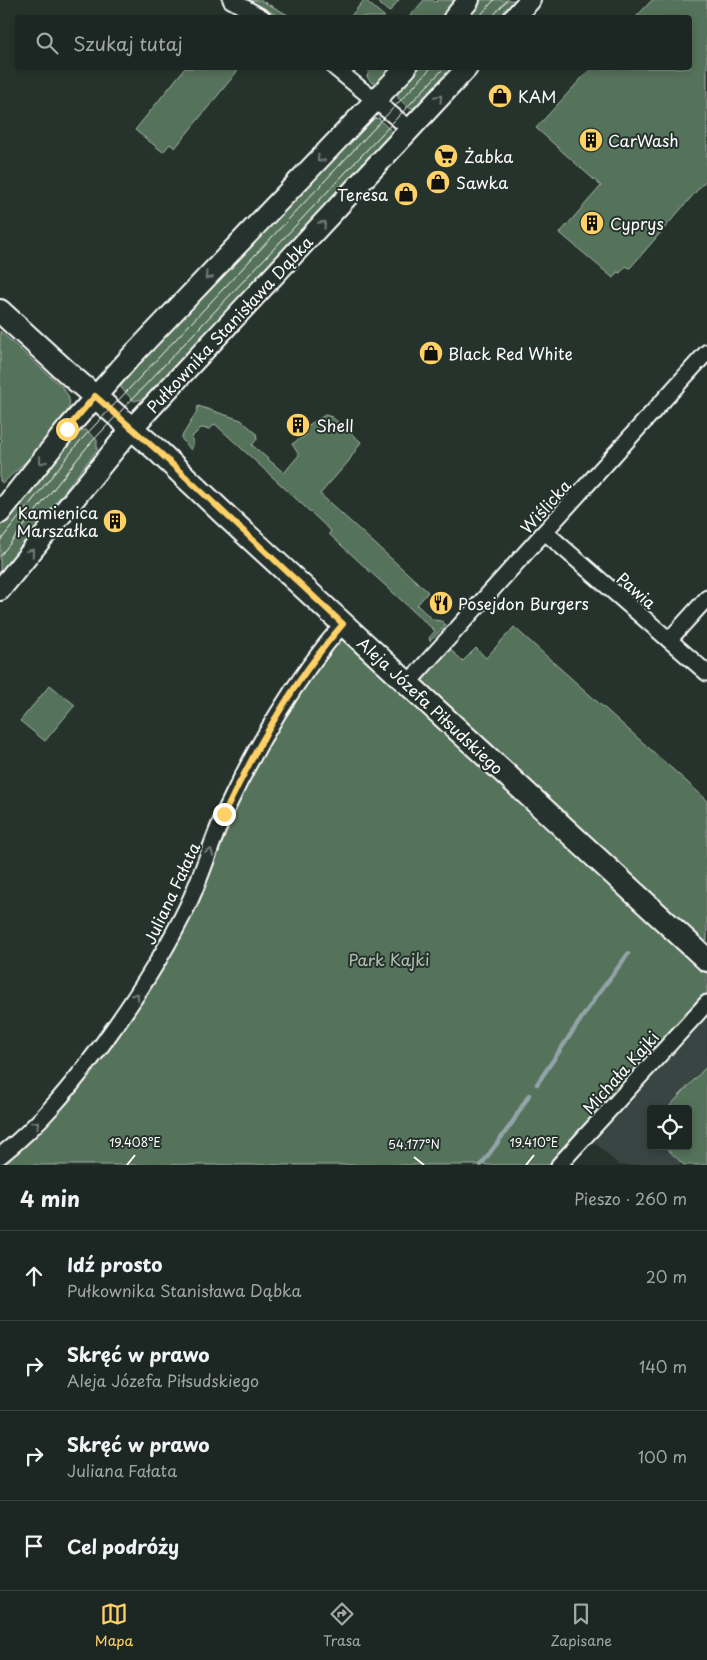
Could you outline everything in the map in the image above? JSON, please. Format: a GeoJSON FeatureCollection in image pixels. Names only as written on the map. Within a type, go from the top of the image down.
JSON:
{"type":"FeatureCollection","features":[{"type":"Feature","properties":{"kind":"main road","name":"Aleja Józefa Piłsudskiego"},"geometry":{"type":"LineString","coordinates":[[0,311],[132,428],[707,960]]}},
{"type":"Feature","properties":{"kind":"street"},"geometry":{"type":"LineString","coordinates":[[231,0],[258,15]]}},
{"type":"Feature","properties":{"kind":"street"},"geometry":{"type":"LineString","coordinates":[[456,15],[469,0]]}},
{"type":"Feature","properties":{"kind":"street"},"geometry":{"type":"LineString","coordinates":[[517,15],[530,0]]}},
{"type":"Feature","properties":{"kind":"street"},"geometry":{"type":"LineString","coordinates":[[338,70],[410,129]]}},
{"type":"Feature","properties":{"kind":"street"},"geometry":{"type":"LineString","coordinates":[[0,513],[95,396],[404,70]]}},
{"type":"Feature","properties":{"kind":"street","name":"Pułkownika Stanisława Dąbka"},"geometry":{"type":"LineString","coordinates":[[0,590],[132,428],[465,70]]}},
{"type":"Feature","properties":{"kind":"street","name":"Wiślicka"},"geometry":{"type":"LineString","coordinates":[[408,684],[707,352]]}},
{"type":"Feature","properties":{"kind":"street","name":"Pawia"},"geometry":{"type":"LineString","coordinates":[[545,532],[707,673]]}},
{"type":"Feature","properties":{"kind":"street"},"geometry":{"type":"LineString","coordinates":[[669,640],[707,598]]}},
{"type":"Feature","properties":{"kind":"street","name":"Juliana Fałata"},"geometry":{"type":"LineString","coordinates":[[0,1156],[15,1145],[47,1114],[88,1063],[142,988],[167,947],[187,906],[224,814],[262,740],[321,649],[343,624]]}},
{"type":"Feature","properties":{"kind":"street","name":"Michała Kajki"},"geometry":{"type":"LineString","coordinates":[[559,1165],[707,1003]]}},
{"type":"Feature","properties":{"kind":"shaded area"},"geometry":{"type":"Polygon","coordinates":[[[707,1013],[707,1165],[619,1165],[592,1140],[707,1013]]]}},
{"type":"Feature","properties":{"kind":"green space"},"geometry":{"type":"Polygon","coordinates":[[[248,0],[260,0],[288,15],[276,15],[248,0]]]}},
{"type":"Feature","properties":{"kind":"green space"},"geometry":{"type":"Polygon","coordinates":[[[365,0],[383,15],[352,15],[365,0]]]}},
{"type":"Feature","properties":{"kind":"green space"},"geometry":{"type":"Polygon","coordinates":[[[375,0],[399,0],[389,12],[375,0]]]}},
{"type":"Feature","properties":{"kind":"green space"},"geometry":{"type":"Polygon","coordinates":[[[424,0],[436,2],[438,0],[456,0],[442,15],[411,15],[424,0]]]}},
{"type":"Feature","properties":{"kind":"green space"},"geometry":{"type":"Polygon","coordinates":[[[481,0],[518,0],[505,15],[468,15],[481,0]]]}},
{"type":"Feature","properties":{"kind":"green space"},"geometry":{"type":"Polygon","coordinates":[[[652,0],[707,0],[707,179],[630,268],[626,266],[620,273],[617,272],[613,278],[560,233],[601,186],[536,128],[589,70],[692,70],[692,15],[638,15],[652,0]]]}},
{"type":"Feature","properties":{"kind":"green space"},"geometry":{"type":"Polygon","coordinates":[[[183,70],[238,70],[175,148],[170,144],[163,152],[135,130],[183,70]]]}},
{"type":"Feature","properties":{"kind":"green space"},"geometry":{"type":"Polygon","coordinates":[[[369,70],[391,70],[376,83],[372,83],[367,77],[369,70]]]}},
{"type":"Feature","properties":{"kind":"green space"},"geometry":{"type":"Polygon","coordinates":[[[416,70],[454,70],[420,106],[415,108],[409,108],[398,98],[398,88],[416,70]]]}},
{"type":"Feature","properties":{"kind":"green space"},"geometry":{"type":"Polygon","coordinates":[[[380,118],[390,128],[392,135],[146,398],[134,401],[121,388],[123,378],[371,119],[380,118]]]}},
{"type":"Feature","properties":{"kind":"green space"},"geometry":{"type":"Polygon","coordinates":[[[0,331],[61,386],[68,395],[69,401],[66,415],[60,425],[3,483],[0,481],[0,443],[2,440],[0,438],[0,331]]]}},
{"type":"Feature","properties":{"kind":"green space"},"geometry":{"type":"Polygon","coordinates":[[[198,406],[241,420],[256,433],[257,439],[252,445],[284,473],[299,455],[292,444],[306,435],[302,429],[325,415],[332,417],[361,442],[348,462],[320,494],[428,592],[417,605],[433,620],[442,621],[446,625],[430,641],[429,638],[435,631],[329,534],[331,531],[215,424],[210,429],[201,428],[191,438],[193,447],[191,450],[181,438],[196,413],[198,406]]]}},
{"type":"Feature","properties":{"kind":"green space"},"geometry":{"type":"Polygon","coordinates":[[[86,430],[97,440],[97,450],[0,573],[0,526],[73,434],[77,431],[86,430]]]}},
{"type":"Feature","properties":{"kind":"green space"},"geometry":{"type":"Polygon","coordinates":[[[514,627],[707,800],[707,944],[416,674],[444,644],[463,661],[476,648],[486,658],[514,627]]]}},
{"type":"Feature","properties":{"kind":"green space","name":"Park Kajki"},"geometry":{"type":"Polygon","coordinates":[[[337,631],[707,973],[707,1003],[559,1165],[0,1165],[0,1156],[15,1145],[141,988],[224,815],[337,631]]]}},
{"type":"Feature","properties":{"kind":"green space"},"geometry":{"type":"Polygon","coordinates":[[[50,685],[75,705],[45,741],[20,721],[50,685]]]}},
{"type":"Feature","properties":{"kind":"green space"},"geometry":{"type":"Polygon","coordinates":[[[707,1066],[707,1165],[684,1165],[668,1150],[692,1150],[692,1105],[671,1105],[707,1066]]]}},
{"type":"Feature","properties":{"kind":"waterway"},"geometry":{"type":"LineString","coordinates":[[537,1084],[596,997],[628,954]]}},
{"type":"Feature","properties":{"kind":"waterway"},"geometry":{"type":"LineString","coordinates":[[481,1165],[512,1123],[529,1095]]}},
{"type":"Feature","properties":{"kind":"tram line"},"geometry":{"type":"LineString","coordinates":[[481,15],[494,0]]}},
{"type":"Feature","properties":{"kind":"tram line"},"geometry":{"type":"LineString","coordinates":[[494,15],[507,0]]}},
{"type":"Feature","properties":{"kind":"tram line"},"geometry":{"type":"LineString","coordinates":[[0,541],[80,441],[429,70]]}},
{"type":"Feature","properties":{"kind":"tram line"},"geometry":{"type":"LineString","coordinates":[[0,556],[87,447],[442,70]]}},
{"type":"Feature","properties":{"kind":"place","name":"KAM"},"geometry":{"type":"Point","coordinates":[500,96]}},
{"type":"Feature","properties":{"kind":"place","name":"CarWash"},"geometry":{"type":"Point","coordinates":[591,140]}},
{"type":"Feature","properties":{"kind":"place","name":"Żabka"},"geometry":{"type":"Point","coordinates":[446,156]}},
{"type":"Feature","properties":{"kind":"place","name":"Sawka"},"geometry":{"type":"Point","coordinates":[438,182]}},
{"type":"Feature","properties":{"kind":"place","name":"Teresa"},"geometry":{"type":"Point","coordinates":[406,194]}},
{"type":"Feature","properties":{"kind":"place","name":"Cyprys"},"geometry":{"type":"Point","coordinates":[592,223]}},
{"type":"Feature","properties":{"kind":"place","name":"Black Red White"},"geometry":{"type":"Point","coordinates":[431,353]}},
{"type":"Feature","properties":{"kind":"place","name":"Shell"},"geometry":{"type":"Point","coordinates":[298,425]}},
{"type":"Feature","properties":{"kind":"place","name":"Kamienica Marszałka"},"geometry":{"type":"Point","coordinates":[115,521]}},
{"type":"Feature","properties":{"kind":"place","name":"Posejdon Burgers"},"geometry":{"type":"Point","coordinates":[441,603]}},
{"type":"Feature","properties":{"kind":"route"},"geometry":{"type":"LineString","coordinates":[[67,429],[95,396],[159,452],[223,514],[343,624],[321,649],[266,733],[241,777],[224,814]]}}]}
